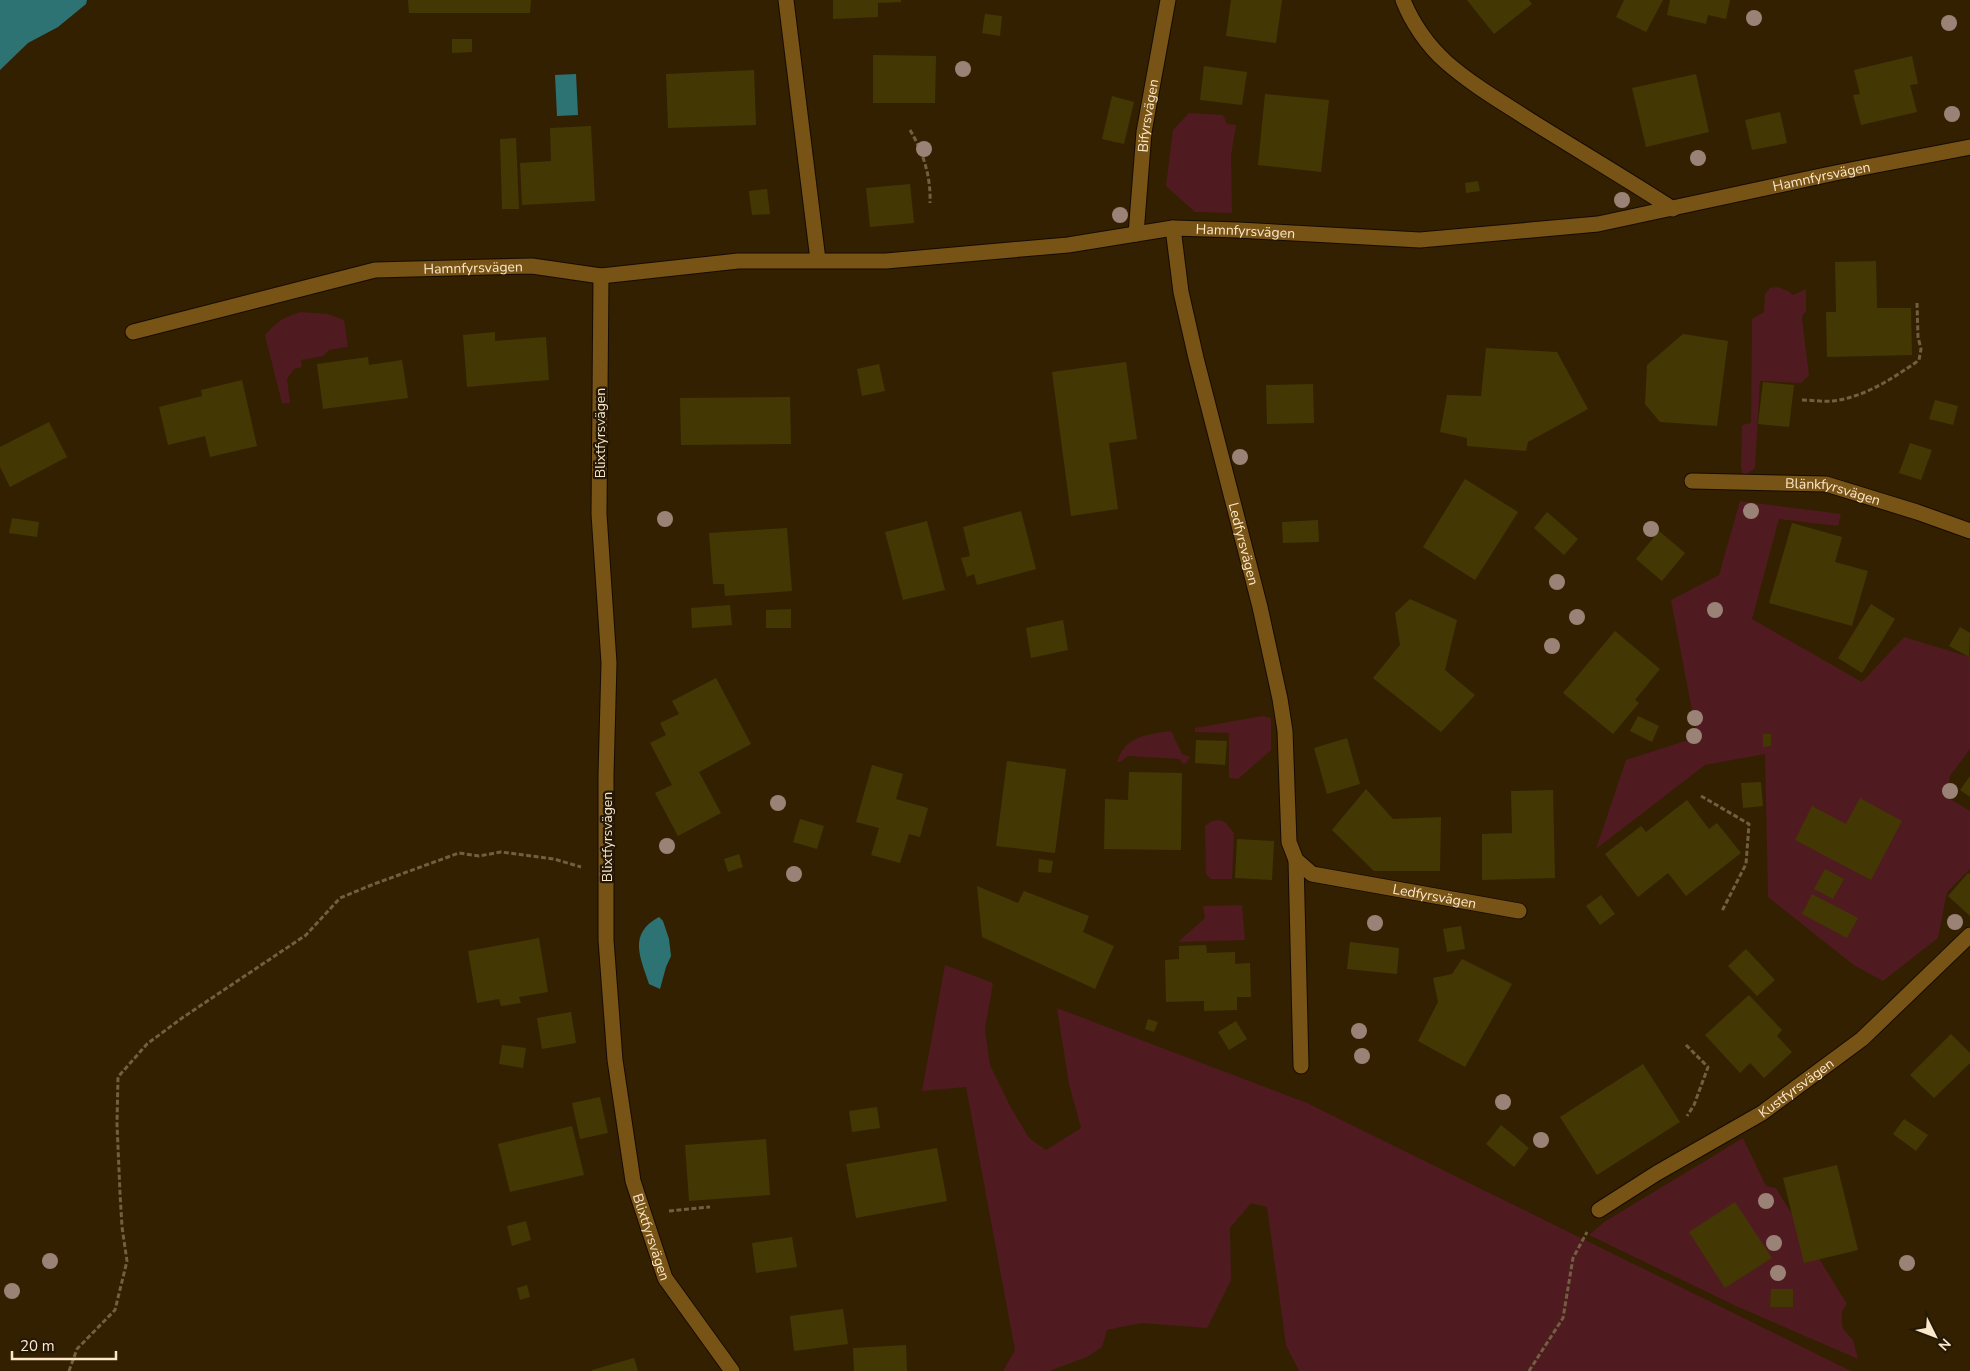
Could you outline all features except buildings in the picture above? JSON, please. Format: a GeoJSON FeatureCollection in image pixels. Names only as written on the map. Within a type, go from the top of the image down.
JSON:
{"type":"FeatureCollection","features":[{"type":"Feature","properties":{"kind":"street"},"geometry":{"type":"LineString","coordinates":[[786,0],[818,260]]}},
{"type":"Feature","properties":{"kind":"street","name":"Bifyrsvägen"},"geometry":{"type":"LineString","coordinates":[[1136,234],[1144,132],[1168,0]]}},
{"type":"Feature","properties":{"kind":"street"},"geometry":{"type":"LineString","coordinates":[[1403,0],[1432,48],[1464,76],[1513,109],[1674,209]]}},
{"type":"Feature","properties":{"kind":"street","name":"Hamnfyrsvägen"},"geometry":{"type":"LineString","coordinates":[[133,332],[376,270],[532,266],[601,276],[738,261],[886,261],[1068,244],[1173,228],[1420,240],[1598,224],[1835,173],[1970,147]]}},
{"type":"Feature","properties":{"kind":"street","name":"Ledfyrsvägen"},"geometry":{"type":"LineString","coordinates":[[1173,228],[1181,292],[1196,358],[1260,607],[1285,731],[1289,842],[1296,860],[1301,1066]]}},
{"type":"Feature","properties":{"kind":"street","name":"Blixtfyrsvägen"},"geometry":{"type":"LineString","coordinates":[[601,276],[599,514],[609,663],[606,774],[606,940],[615,1060],[633,1181],[665,1278],[732,1371]]}},
{"type":"Feature","properties":{"kind":"street","name":"Blänkfyrsvägen"},"geometry":{"type":"LineString","coordinates":[[1692,481],[1826,484],[1917,512],[1970,532]]}},
{"type":"Feature","properties":{"kind":"street","name":"Ledfyrsvägen"},"geometry":{"type":"LineString","coordinates":[[1296,860],[1312,874],[1519,911]]}},
{"type":"Feature","properties":{"kind":"street","name":"Kustfyrsvägen"},"geometry":{"type":"LineString","coordinates":[[1599,1210],[1657,1173],[1762,1114],[1862,1040],[1970,935]]}},
{"type":"Feature","properties":{"kind":"path"},"geometry":{"type":"LineString","coordinates":[[910,130],[926,165],[931,189],[930,202]]}},
{"type":"Feature","properties":{"kind":"path"},"geometry":{"type":"LineString","coordinates":[[1802,400],[1833,401],[1861,394],[1882,385],[1919,360],[1920,349],[1916,303]]}},
{"type":"Feature","properties":{"kind":"path"},"geometry":{"type":"LineString","coordinates":[[1701,796],[1749,824],[1746,864],[1722,911]]}},
{"type":"Feature","properties":{"kind":"path"},"geometry":{"type":"LineString","coordinates":[[68,1371],[77,1349],[115,1310],[127,1261],[120,1193],[117,1124],[118,1077],[147,1044],[182,1018],[306,935],[340,898],[374,884],[459,854],[479,856],[501,852],[554,859],[591,870],[607,872]]}},
{"type":"Feature","properties":{"kind":"path"},"geometry":{"type":"LineString","coordinates":[[1686,1045],[1708,1067],[1688,1116]]}},
{"type":"Feature","properties":{"kind":"path"},"geometry":{"type":"LineString","coordinates":[[643,1210],[670,1211],[710,1207]]}},
{"type":"Feature","properties":{"kind":"path"},"geometry":{"type":"LineString","coordinates":[[1529,1371],[1563,1318],[1573,1258],[1599,1210]]}},
{"type":"Feature","properties":{"kind":"shaded area"},"geometry":{"type":"Polygon","coordinates":[[[1189,113],[1223,115],[1227,124],[1236,125],[1231,155],[1232,213],[1195,212],[1166,186],[1173,130],[1189,113]]]}},
{"type":"Feature","properties":{"kind":"shaded area"},"geometry":{"type":"Polygon","coordinates":[[[1777,287],[1793,295],[1806,289],[1806,312],[1803,314],[1802,319],[1809,375],[1801,383],[1760,381],[1755,468],[1747,474],[1743,474],[1741,468],[1742,425],[1751,423],[1752,319],[1764,312],[1765,294],[1770,288],[1777,287]]]}},
{"type":"Feature","properties":{"kind":"shaded area"},"geometry":{"type":"Polygon","coordinates":[[[301,312],[328,314],[344,320],[348,347],[329,350],[323,356],[301,360],[302,367],[294,369],[287,379],[290,403],[282,403],[265,335],[281,321],[301,312]]]}},
{"type":"Feature","properties":{"kind":"shaded area"},"geometry":{"type":"Polygon","coordinates":[[[1740,501],[1841,514],[1838,526],[1779,519],[1752,619],[1862,682],[1904,637],[1970,657],[1970,749],[1950,776],[1947,797],[1970,811],[1970,869],[1947,892],[1938,938],[1883,981],[1855,966],[1768,897],[1765,754],[1705,765],[1596,849],[1626,760],[1697,737],[1671,600],[1719,575],[1740,501]]]}},
{"type":"Feature","properties":{"kind":"shaded area"},"geometry":{"type":"Polygon","coordinates":[[[1262,716],[1271,718],[1271,750],[1238,779],[1229,778],[1229,733],[1195,732],[1195,728],[1262,716]]]}},
{"type":"Feature","properties":{"kind":"shaded area"},"geometry":{"type":"Polygon","coordinates":[[[1171,731],[1182,754],[1190,757],[1186,763],[1182,763],[1180,759],[1128,756],[1117,762],[1121,753],[1131,741],[1145,735],[1171,731]]]}},
{"type":"Feature","properties":{"kind":"shaded area"},"geometry":{"type":"Polygon","coordinates":[[[1219,820],[1225,822],[1234,833],[1232,879],[1211,879],[1206,874],[1205,826],[1212,821],[1219,820]]]}},
{"type":"Feature","properties":{"kind":"shaded area"},"geometry":{"type":"Polygon","coordinates":[[[1242,905],[1245,940],[1178,942],[1205,918],[1203,906],[1242,905]]]}},
{"type":"Feature","properties":{"kind":"shaded area"},"geometry":{"type":"Polygon","coordinates":[[[945,965],[993,983],[985,1029],[990,1065],[1011,1108],[1029,1138],[1046,1150],[1081,1128],[1069,1084],[1057,1008],[1307,1103],[1851,1371],[1299,1371],[1286,1345],[1267,1207],[1251,1203],[1230,1228],[1231,1280],[1207,1328],[1141,1323],[1107,1330],[1102,1347],[1087,1357],[1049,1371],[1003,1371],[1015,1350],[966,1087],[922,1091],[945,965]]]}},
{"type":"Feature","properties":{"kind":"shaded area"},"geometry":{"type":"Polygon","coordinates":[[[1743,1138],[1766,1186],[1776,1188],[1847,1304],[1842,1313],[1842,1326],[1853,1340],[1858,1359],[1736,1306],[1589,1235],[1604,1222],[1743,1138]]]}},
{"type":"Feature","properties":{"kind":"water"},"geometry":{"type":"Polygon","coordinates":[[[0,0],[87,0],[86,4],[58,27],[28,43],[0,70],[0,0]]]}},
{"type":"Feature","properties":{"kind":"water"},"geometry":{"type":"Polygon","coordinates":[[[576,74],[578,115],[557,116],[555,75],[576,74]]]}},
{"type":"Feature","properties":{"kind":"water"},"geometry":{"type":"Polygon","coordinates":[[[659,917],[663,921],[669,939],[671,956],[660,989],[649,984],[642,964],[639,946],[643,931],[659,917]]]}}]}
